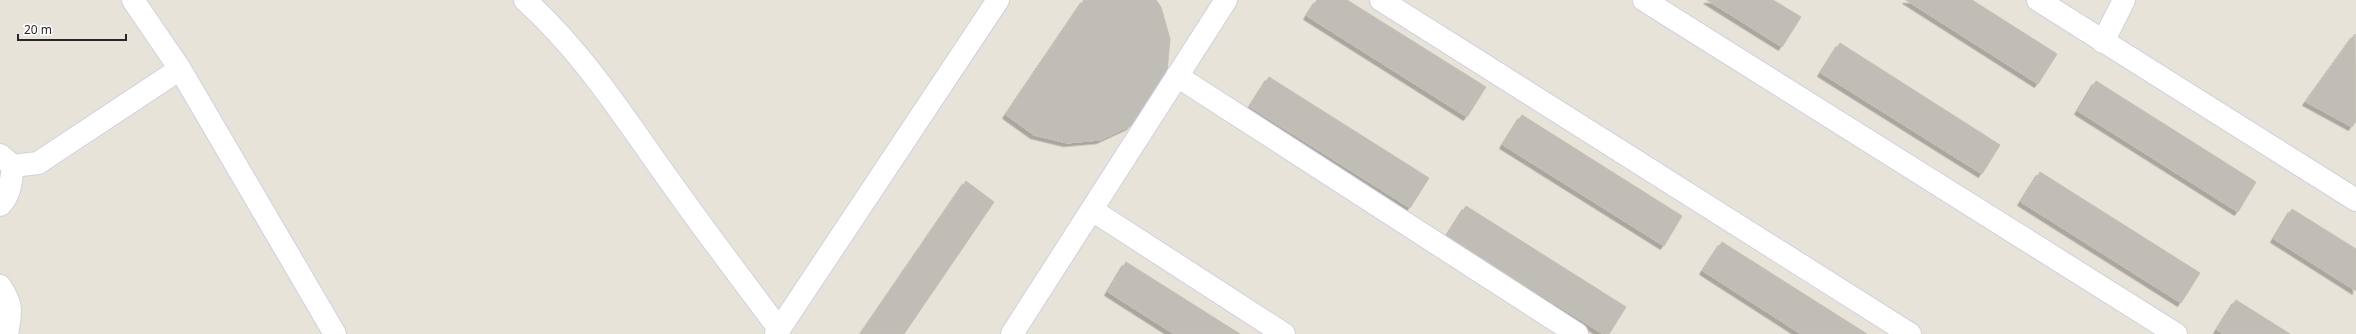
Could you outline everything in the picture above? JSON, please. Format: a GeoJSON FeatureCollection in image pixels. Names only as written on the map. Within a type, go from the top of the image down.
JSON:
{"type":"FeatureCollection","features":[{"type":"Feature","properties":{"kind":"street"},"geometry":{"type":"LineString","coordinates":[[133,0],[180,69],[335,334]]}},
{"type":"Feature","properties":{"kind":"street"},"geometry":{"type":"LineString","coordinates":[[525,0],[562,37],[600,81],[674,188],[777,331],[998,0]]}},
{"type":"Feature","properties":{"kind":"street"},"geometry":{"type":"LineString","coordinates":[[1012,334],[1226,0]]}},
{"type":"Feature","properties":{"kind":"street"},"geometry":{"type":"LineString","coordinates":[[1381,0],[1910,334]]}},
{"type":"Feature","properties":{"kind":"street"},"geometry":{"type":"LineString","coordinates":[[1644,0],[2176,334]]}},
{"type":"Feature","properties":{"kind":"street"},"geometry":{"type":"LineString","coordinates":[[2038,0],[2356,200]]}},
{"type":"Feature","properties":{"kind":"street"},"geometry":{"type":"LineString","coordinates":[[2103,42],[2124,0]]}},
{"type":"Feature","properties":{"kind":"street"},"geometry":{"type":"LineString","coordinates":[[0,205],[5,201],[11,184],[7,161],[38,163],[180,69]]}},
{"type":"Feature","properties":{"kind":"street"},"geometry":{"type":"LineString","coordinates":[[1177,76],[1577,334]]}},
{"type":"Feature","properties":{"kind":"street"},"geometry":{"type":"LineString","coordinates":[[1092,210],[1284,334]]}},
{"type":"Feature","properties":{"kind":"street"},"geometry":{"type":"LineString","coordinates":[[0,286],[10,300],[10,316],[7,334]]}},
{"type":"Feature","properties":{"kind":"building"},"geometry":{"type":"Polygon","coordinates":[[[1084,0],[1156,0],[1161,7],[1170,39],[1167,72],[1153,102],[1130,126],[1100,140],[1067,143],[1034,135],[1006,115],[1084,0]]]}},
{"type":"Feature","properties":{"kind":"building"},"geometry":{"type":"Polygon","coordinates":[[[1317,0],[1347,0],[1486,87],[1467,117],[1307,16],[1317,0]]]}},
{"type":"Feature","properties":{"kind":"building"},"geometry":{"type":"Polygon","coordinates":[[[1707,0],[1773,0],[1801,17],[1782,47],[1707,0]]]}},
{"type":"Feature","properties":{"kind":"building"},"geometry":{"type":"Polygon","coordinates":[[[1906,0],[1972,0],[2057,54],[2038,84],[1906,0]]]}},
{"type":"Feature","properties":{"kind":"building"},"geometry":{"type":"Polygon","coordinates":[[[2355,34],[2356,121],[2352,127],[2306,102],[2355,34]]]}},
{"type":"Feature","properties":{"kind":"building"},"geometry":{"type":"Polygon","coordinates":[[[1840,43],[2000,145],[1982,174],[1821,73],[1840,43]]]}},
{"type":"Feature","properties":{"kind":"building"},"geometry":{"type":"Polygon","coordinates":[[[1269,77],[1429,178],[1410,208],[1250,107],[1269,77]]]}},
{"type":"Feature","properties":{"kind":"building"},"geometry":{"type":"Polygon","coordinates":[[[2096,81],[2256,182],[2238,212],[2078,111],[2096,81]]]}},
{"type":"Feature","properties":{"kind":"building"},"geometry":{"type":"Polygon","coordinates":[[[1522,115],[1682,216],[1664,246],[1503,145],[1522,115]]]}},
{"type":"Feature","properties":{"kind":"building"},"geometry":{"type":"Polygon","coordinates":[[[2040,172],[2200,273],[2181,303],[2021,202],[2040,172]]]}},
{"type":"Feature","properties":{"kind":"building"},"geometry":{"type":"Polygon","coordinates":[[[966,181],[994,202],[904,334],[861,334],[966,181]]]}},
{"type":"Feature","properties":{"kind":"building"},"geometry":{"type":"Polygon","coordinates":[[[1466,206],[1626,307],[1609,334],[1603,334],[1447,236],[1466,206]]]}},
{"type":"Feature","properties":{"kind":"building"},"geometry":{"type":"Polygon","coordinates":[[[2292,209],[2356,249],[2356,291],[2274,239],[2292,209]]]}},
{"type":"Feature","properties":{"kind":"building"},"geometry":{"type":"Polygon","coordinates":[[[1722,242],[1867,334],[1801,334],[1703,271],[1722,242]]]}},
{"type":"Feature","properties":{"kind":"building"},"geometry":{"type":"Polygon","coordinates":[[[1126,262],[1240,334],[1174,334],[1108,292],[1126,262]]]}},
{"type":"Feature","properties":{"kind":"building"},"geometry":{"type":"Polygon","coordinates":[[[2236,300],[2290,334],[2224,334],[2217,330],[2236,300]]]}}]}
